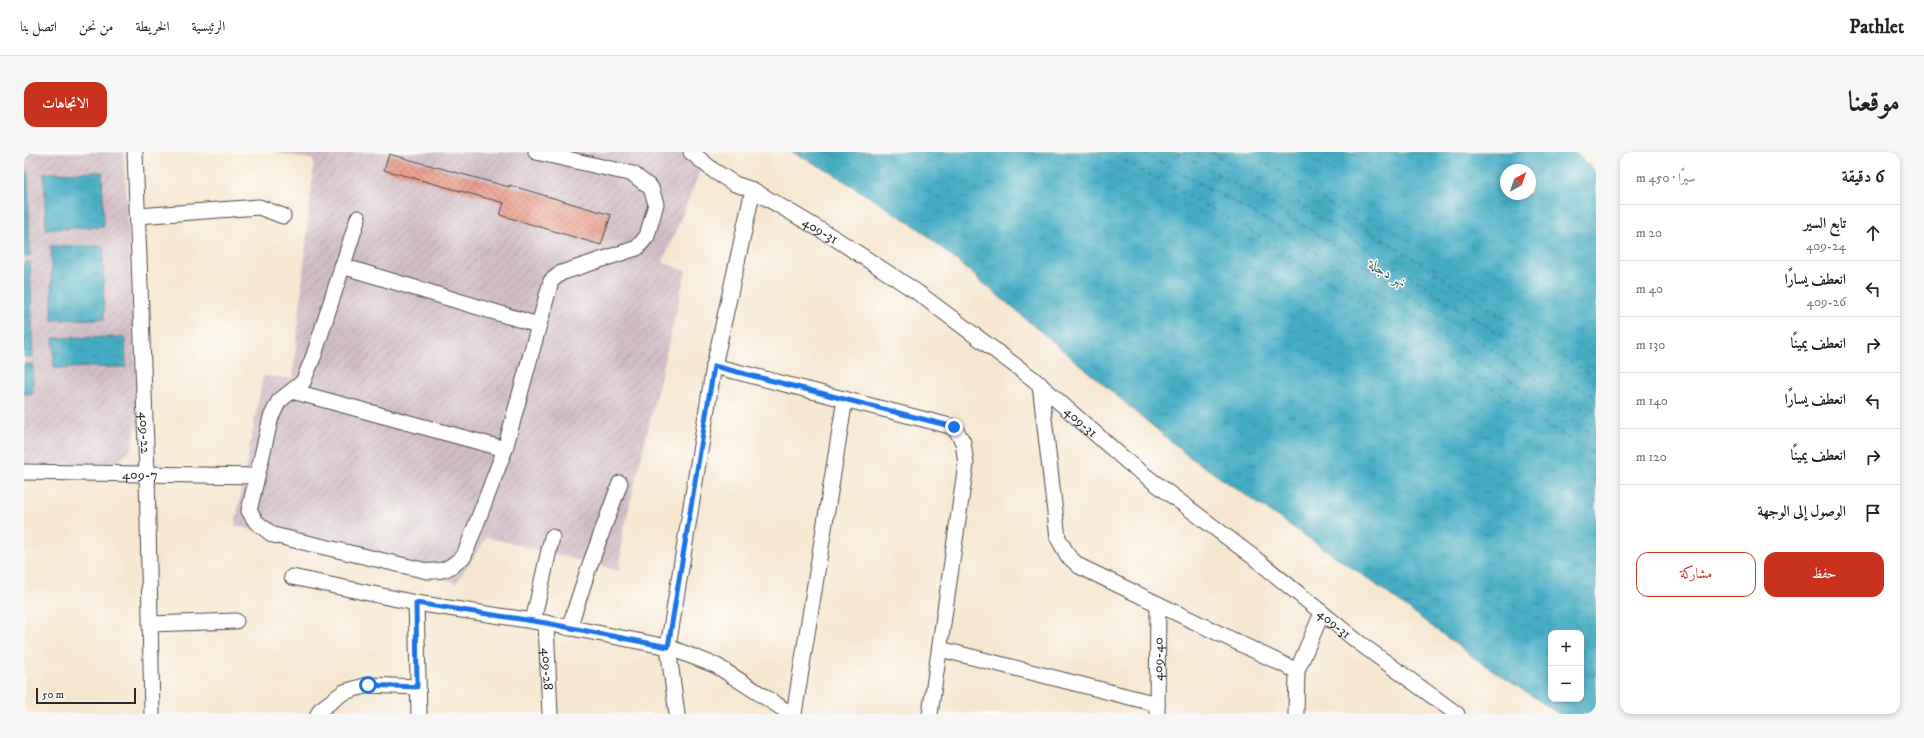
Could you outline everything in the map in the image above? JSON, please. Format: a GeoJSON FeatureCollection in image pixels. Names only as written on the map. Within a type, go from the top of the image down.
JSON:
{"type":"FeatureCollection","features":[{"type":"Feature","properties":{"kind":"street","name":"409-22"},"geometry":{"type":"LineString","coordinates":[[136,152],[147,473],[152,714]]}},
{"type":"Feature","properties":{"kind":"street"},"geometry":{"type":"LineString","coordinates":[[358,218],[314,355],[303,382],[279,401],[271,417],[249,511],[256,522],[273,535],[427,571],[441,572],[451,567],[464,556],[504,448],[550,281],[561,273],[637,248],[647,236],[656,204],[651,188],[633,174],[536,152]]}},
{"type":"Feature","properties":{"kind":"street","name":"409-31"},"geometry":{"type":"LineString","coordinates":[[691,152],[714,171],[734,184],[753,190],[836,239],[917,292],[1040,384],[1130,464],[1252,556],[1358,642],[1457,714]]}},
{"type":"Feature","properties":{"kind":"street"},"geometry":{"type":"LineString","coordinates":[[677,714],[668,647],[714,366],[753,190]]}},
{"type":"Feature","properties":{"kind":"street"},"geometry":{"type":"LineString","coordinates":[[138,216],[259,207],[283,216]]}},
{"type":"Feature","properties":{"kind":"street"},"geometry":{"type":"LineString","coordinates":[[342,266],[538,325]]}},
{"type":"Feature","properties":{"kind":"street"},"geometry":{"type":"LineString","coordinates":[[714,366],[954,427],[963,442],[966,464],[930,714]]}},
{"type":"Feature","properties":{"kind":"street"},"geometry":{"type":"LineString","coordinates":[[1040,384],[1058,538],[1068,556],[1078,566],[1297,671]]}},
{"type":"Feature","properties":{"kind":"street"},"geometry":{"type":"LineString","coordinates":[[292,391],[504,448]]}},
{"type":"Feature","properties":{"kind":"street"},"geometry":{"type":"LineString","coordinates":[[794,714],[845,399]]}},
{"type":"Feature","properties":{"kind":"street","name":"409-7"},"geometry":{"type":"LineString","coordinates":[[24,472],[256,476]]}},
{"type":"Feature","properties":{"kind":"street"},"geometry":{"type":"LineString","coordinates":[[569,628],[588,570],[620,483]]}},
{"type":"Feature","properties":{"kind":"street","name":"409-28"},"geometry":{"type":"LineString","coordinates":[[550,714],[539,622],[552,537]]}},
{"type":"Feature","properties":{"kind":"street"},"geometry":{"type":"LineString","coordinates":[[292,577],[416,603],[539,622],[668,647],[717,666],[791,714]]}},
{"type":"Feature","properties":{"kind":"street"},"geometry":{"type":"LineString","coordinates":[[416,603],[417,687],[419,714]]}},
{"type":"Feature","properties":{"kind":"street","name":"409-40"},"geometry":{"type":"LineString","coordinates":[[1157,709],[1158,604]]}},
{"type":"Feature","properties":{"kind":"street"},"geometry":{"type":"LineString","coordinates":[[1296,714],[1297,671],[1322,613]]}},
{"type":"Feature","properties":{"kind":"street"},"geometry":{"type":"LineString","coordinates":[[150,624],[236,621]]}},
{"type":"Feature","properties":{"kind":"street"},"geometry":{"type":"LineString","coordinates":[[940,650],[1157,709]]}},
{"type":"Feature","properties":{"kind":"street"},"geometry":{"type":"LineString","coordinates":[[318,714],[321,709],[344,692],[368,685],[417,687]]}},
{"type":"Feature","properties":{"kind":"shaded area"},"geometry":{"type":"Polygon","coordinates":[[[24,152],[124,152],[138,412],[132,449],[116,464],[24,464],[24,152]]]}},
{"type":"Feature","properties":{"kind":"shaded area"},"geometry":{"type":"Polygon","coordinates":[[[272,152],[681,152],[700,171],[663,262],[686,271],[622,537],[620,571],[487,537],[456,583],[235,525],[263,376],[293,378],[314,160],[272,152]]]}},
{"type":"Feature","properties":{"kind":"water","name":"نهر دجلة"},"geometry":{"type":"Polygon","coordinates":[[[792,152],[1573,152],[1583,159],[1596,173],[1596,714],[1559,714],[1473,657],[1367,578],[1187,455],[918,228],[829,171],[792,152]]]}},
{"type":"Feature","properties":{"kind":"water"},"geometry":{"type":"Polygon","coordinates":[[[24,172],[28,172],[30,256],[24,256],[24,172]]]}},
{"type":"Feature","properties":{"kind":"water"},"geometry":{"type":"Polygon","coordinates":[[[102,172],[104,227],[46,229],[44,173],[102,172]]]}},
{"type":"Feature","properties":{"kind":"water"},"geometry":{"type":"Polygon","coordinates":[[[51,246],[103,246],[104,319],[52,320],[51,246]]]}},
{"type":"Feature","properties":{"kind":"water"},"geometry":{"type":"Polygon","coordinates":[[[30,262],[33,357],[24,357],[24,263],[30,262]]]}},
{"type":"Feature","properties":{"kind":"water"},"geometry":{"type":"Polygon","coordinates":[[[125,337],[126,367],[54,368],[53,338],[125,337]]]}},
{"type":"Feature","properties":{"kind":"water"},"geometry":{"type":"Polygon","coordinates":[[[24,364],[33,364],[33,394],[24,394],[24,364]]]}},
{"type":"Feature","properties":{"kind":"building"},"geometry":{"type":"Polygon","coordinates":[[[389,154],[509,187],[509,185],[611,215],[601,245],[500,215],[504,203],[384,170],[389,154]]]}},
{"type":"Feature","properties":{"kind":"ferry route"},"geometry":{"type":"LineString","coordinates":[[1108,152],[1250,230],[1596,456]]}},
{"type":"Feature","properties":{"kind":"ferry route"},"geometry":{"type":"LineString","coordinates":[[1143,152],[1258,215],[1596,436]]}},
{"type":"Feature","properties":{"kind":"ferry route"},"geometry":{"type":"LineString","coordinates":[[1176,152],[1265,200],[1596,418]]}},
{"type":"Feature","properties":{"kind":"ferry route"},"geometry":{"type":"LineString","coordinates":[[1210,152],[1272,186],[1596,398]]}},
{"type":"Feature","properties":{"kind":"ferry route"},"geometry":{"type":"LineString","coordinates":[[1244,152],[1279,171],[1596,378]]}},
{"type":"Feature","properties":{"kind":"route"},"geometry":{"type":"LineString","coordinates":[[368,685],[417,687],[416,603],[546,623],[668,647],[714,366],[954,427]]}}]}
